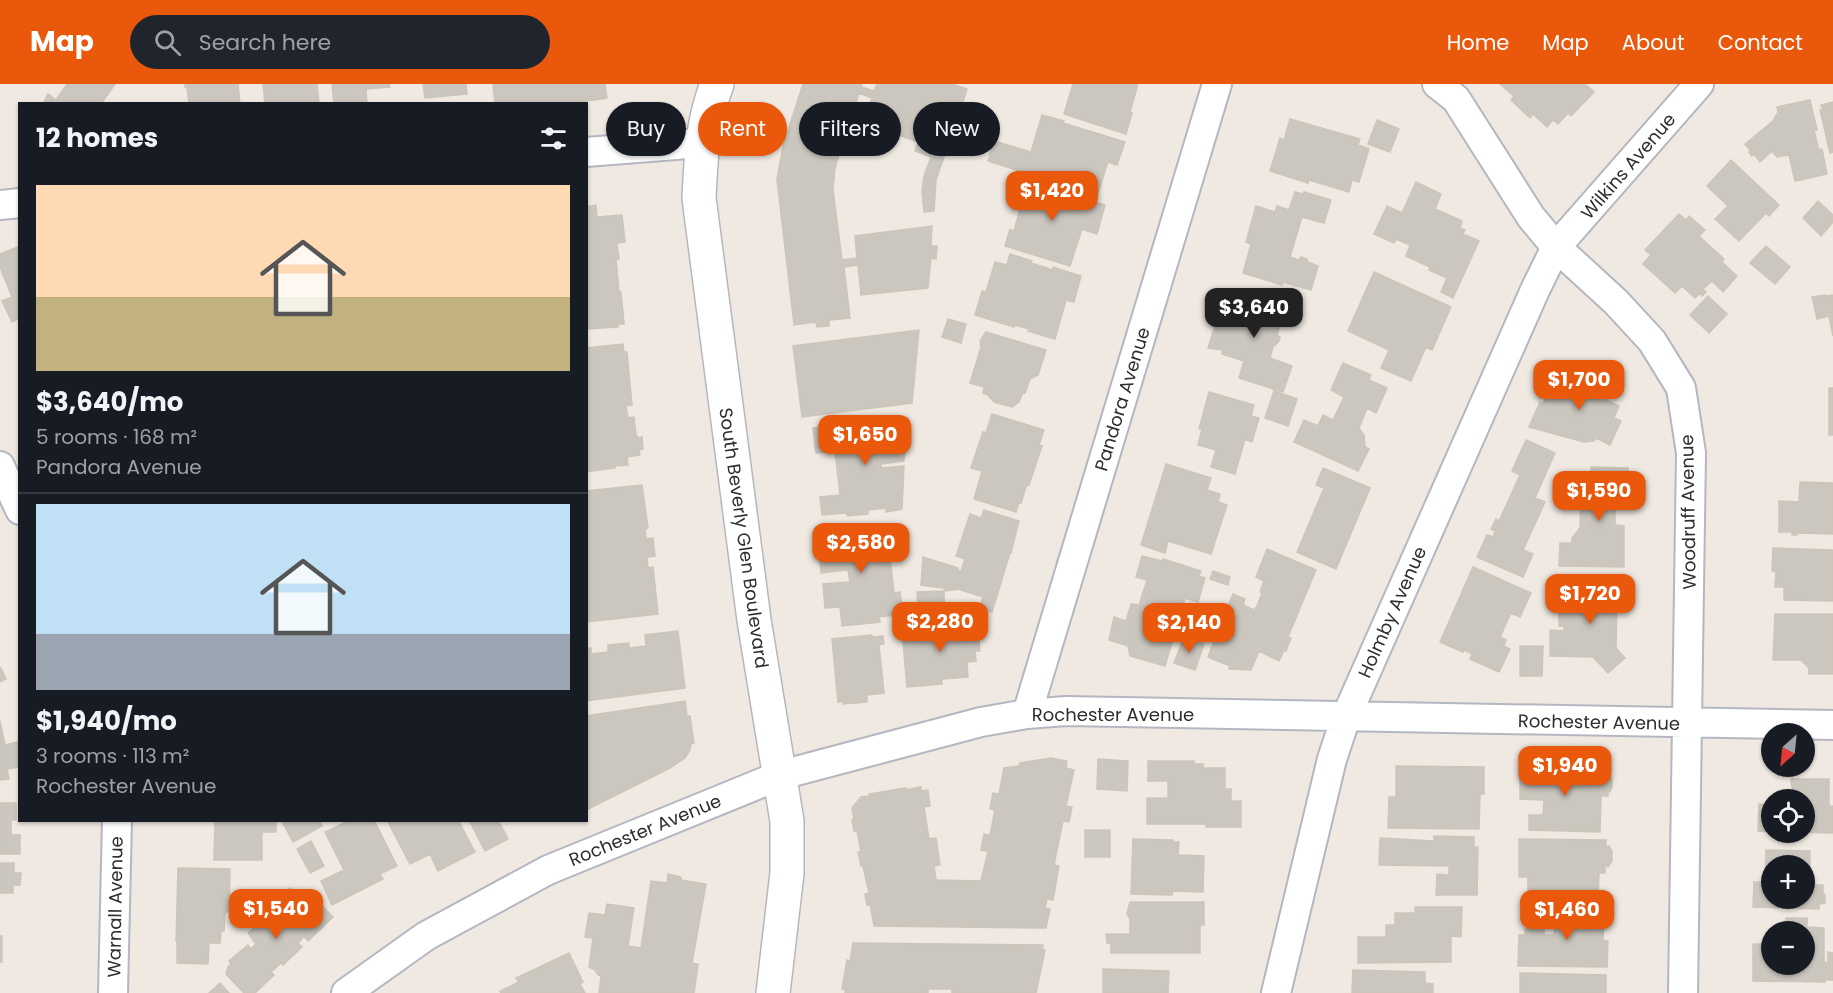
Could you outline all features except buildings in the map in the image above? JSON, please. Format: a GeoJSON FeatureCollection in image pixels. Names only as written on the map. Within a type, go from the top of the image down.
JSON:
{"type":"FeatureCollection","features":[{"type":"Feature","properties":{"kind":"main road","name":"South Beverly Glen Boulevard"},"geometry":{"type":"LineString","coordinates":[[710,102],[717,84]]}},
{"type":"Feature","properties":{"kind":"main road","name":"South Beverly Glen Boulevard"},"geometry":{"type":"LineString","coordinates":[[701,156],[699,198],[754,620],[787,821],[788,873],[773,993]]}},
{"type":"Feature","properties":{"kind":"street","name":"Pandora Avenue"},"geometry":{"type":"LineString","coordinates":[[1027,714],[1217,84]]}},
{"type":"Feature","properties":{"kind":"street","name":"Woodruff Avenue"},"geometry":{"type":"LineString","coordinates":[[1437,84],[1456,99],[1531,217],[1556,247],[1616,302],[1652,341],[1681,388],[1691,453],[1683,993]]}},
{"type":"Feature","properties":{"kind":"street","name":"Wilkins Avenue"},"geometry":{"type":"LineString","coordinates":[[1556,247],[1699,84]]}},
{"type":"Feature","properties":{"kind":"street"},"geometry":{"type":"LineString","coordinates":[[588,152],[698,143]]}},
{"type":"Feature","properties":{"kind":"street"},"geometry":{"type":"LineString","coordinates":[[0,205],[18,203]]}},
{"type":"Feature","properties":{"kind":"street","name":"Holmby Avenue"},"geometry":{"type":"LineString","coordinates":[[1276,993],[1332,759],[1346,717],[1530,300],[1556,247]]}},
{"type":"Feature","properties":{"kind":"street"},"geometry":{"type":"LineString","coordinates":[[0,466],[18,506]]}},
{"type":"Feature","properties":{"kind":"street","name":"Rochester Avenue"},"geometry":{"type":"LineString","coordinates":[[346,993],[426,936],[548,870],[781,775],[981,722],[1027,714],[1066,711],[1833,725]]}},
{"type":"Feature","properties":{"kind":"street","name":"Warnall Avenue"},"geometry":{"type":"LineString","coordinates":[[113,993],[117,822]]}}]}
